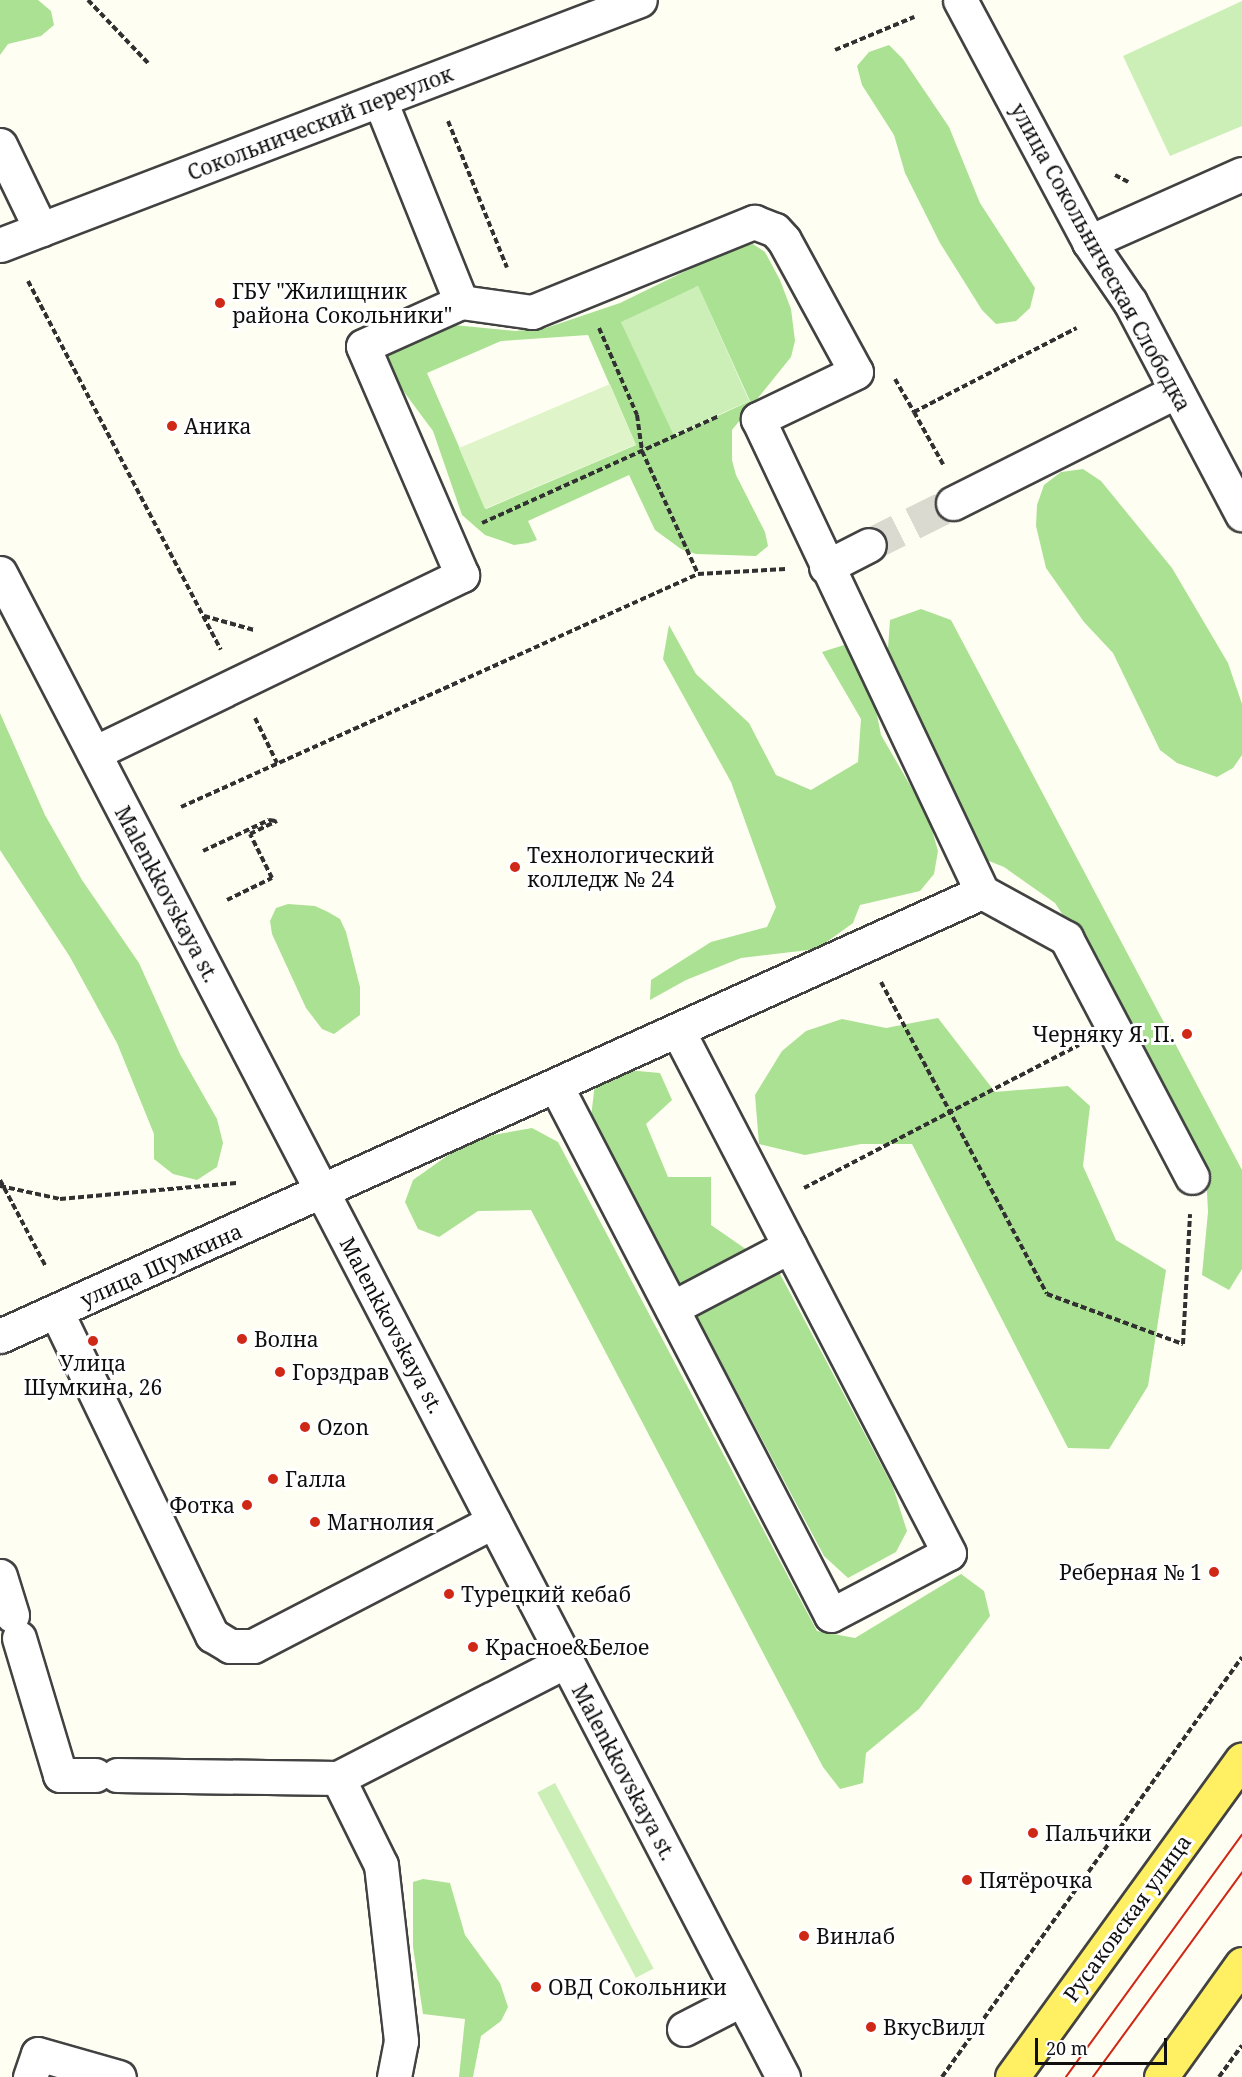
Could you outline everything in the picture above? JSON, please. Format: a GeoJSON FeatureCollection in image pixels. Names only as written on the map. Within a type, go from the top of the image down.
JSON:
{"type":"FeatureCollection","features":[{"type":"Feature","properties":{"kind":"main road","name":"Русаковская улица"},"geometry":{"type":"LineString","coordinates":[[1012,2077],[1242,1759]]}},
{"type":"Feature","properties":{"kind":"main road"},"geometry":{"type":"LineString","coordinates":[[1161,2077],[1242,1964]]}},
{"type":"Feature","properties":{"kind":"street","name":"Сокольнический переулок"},"geometry":{"type":"LineString","coordinates":[[0,245],[380,100],[574,12],[640,0]]}},
{"type":"Feature","properties":{"kind":"street","name":"улица Сокольническая Слободка"},"geometry":{"type":"LineString","coordinates":[[960,0],[1089,242],[1130,302],[1242,514]]}},
{"type":"Feature","properties":{"kind":"street"},"geometry":{"type":"LineString","coordinates":[[380,100],[461,302]]}},
{"type":"Feature","properties":{"kind":"street"},"geometry":{"type":"LineString","coordinates":[[0,145],[41,230]]}},
{"type":"Feature","properties":{"kind":"street"},"geometry":{"type":"LineString","coordinates":[[1089,242],[1242,174]]}},
{"type":"Feature","properties":{"kind":"street"},"geometry":{"type":"LineString","coordinates":[[93,753],[462,575],[363,346],[461,302],[525,313],[740,226],[766,225],[784,240],[856,372],[758,419],[826,567],[982,892],[1066,938],[1192,1177]]}},
{"type":"Feature","properties":{"kind":"street"},"geometry":{"type":"LineString","coordinates":[[957,501],[1177,391]]}},
{"type":"Feature","properties":{"kind":"street"},"geometry":{"type":"LineString","coordinates":[[826,567],[869,545]]}},
{"type":"Feature","properties":{"kind":"street","name":"Malenkkovskaya st."},"geometry":{"type":"LineString","coordinates":[[0,573],[783,2077]]}},
{"type":"Feature","properties":{"kind":"street","name":"улица Шумкина"},"geometry":{"type":"LineString","coordinates":[[0,1336],[322,1193],[982,892]]}},
{"type":"Feature","properties":{"kind":"street"},"geometry":{"type":"LineString","coordinates":[[556,1086],[831,1615],[949,1553],[678,1031]]}},
{"type":"Feature","properties":{"kind":"street"},"geometry":{"type":"LineString","coordinates":[[672,1308],[790,1246]]}},
{"type":"Feature","properties":{"kind":"street"},"geometry":{"type":"LineString","coordinates":[[56,1311],[212,1635],[230,1646],[253,1646],[494,1521]]}},
{"type":"Feature","properties":{"kind":"street"},"geometry":{"type":"LineString","coordinates":[[0,1576],[60,1775],[338,1778],[566,1661]]}},
{"type":"Feature","properties":{"kind":"street"},"geometry":{"type":"LineString","coordinates":[[338,1778],[381,1865],[401,2041],[394,2077]]}},
{"type":"Feature","properties":{"kind":"street"},"geometry":{"type":"LineString","coordinates":[[684,2029],[742,1999]]}},
{"type":"Feature","properties":{"kind":"street"},"geometry":{"type":"LineString","coordinates":[[30,2077],[38,2054],[119,2077]]}},
{"type":"Feature","properties":{"kind":"path"},"geometry":{"type":"LineString","coordinates":[[88,0],[148,63]]}},
{"type":"Feature","properties":{"kind":"path"},"geometry":{"type":"LineString","coordinates":[[835,50],[914,16]]}},
{"type":"Feature","properties":{"kind":"path"},"geometry":{"type":"LineString","coordinates":[[448,121],[525,313]]}},
{"type":"Feature","properties":{"kind":"path"},"geometry":{"type":"LineString","coordinates":[[28,281],[239,683],[277,763]]}},
{"type":"Feature","properties":{"kind":"path"},"geometry":{"type":"LineString","coordinates":[[583,291],[637,415],[642,451],[698,573]]}},
{"type":"Feature","properties":{"kind":"path"},"geometry":{"type":"LineString","coordinates":[[914,412],[1077,328]]}},
{"type":"Feature","properties":{"kind":"path"},"geometry":{"type":"LineString","coordinates":[[856,372],[897,379],[957,501]]}},
{"type":"Feature","properties":{"kind":"path"},"geometry":{"type":"LineString","coordinates":[[446,539],[750,401],[758,419]]}},
{"type":"Feature","properties":{"kind":"path"},"geometry":{"type":"LineString","coordinates":[[181,807],[698,573],[826,567]]}},
{"type":"Feature","properties":{"kind":"path"},"geometry":{"type":"LineString","coordinates":[[202,851],[269,820],[277,821],[250,834],[272,878],[227,900]]}},
{"type":"Feature","properties":{"kind":"path"},"geometry":{"type":"LineString","coordinates":[[862,946],[1047,1294],[1183,1344],[1192,1177]]}},
{"type":"Feature","properties":{"kind":"path"},"geometry":{"type":"LineString","coordinates":[[769,1207],[1113,1027]]}},
{"type":"Feature","properties":{"kind":"path"},"geometry":{"type":"LineString","coordinates":[[0,1180],[46,1267]]}},
{"type":"Feature","properties":{"kind":"path"},"geometry":{"type":"LineString","coordinates":[[2,1186],[60,1199],[236,1182]]}},
{"type":"Feature","properties":{"kind":"path"},"geometry":{"type":"LineString","coordinates":[[942,2077],[1242,1657]]}},
{"type":"Feature","properties":{"kind":"path"},"geometry":{"type":"LineString","coordinates":[[1219,2077],[1242,2045]]}},
{"type":"Feature","properties":{"kind":"green space"},"geometry":{"type":"Polygon","coordinates":[[[0,0],[38,0],[51,11],[54,25],[41,36],[8,44],[0,55],[0,0]]]}},
{"type":"Feature","properties":{"kind":"green space"},"geometry":{"type":"Polygon","coordinates":[[[1242,1],[1242,126],[1170,156],[1123,56],[1242,1]]]}},
{"type":"Feature","properties":{"kind":"green space"},"geometry":{"type":"Polygon","coordinates":[[[889,45],[903,59],[949,127],[980,203],[1035,288],[1030,308],[1016,321],[996,324],[982,310],[940,243],[905,173],[894,135],[862,85],[857,66],[869,52],[889,45]]]}},
{"type":"Feature","properties":{"kind":"green space"},"geometry":{"type":"Polygon","coordinates":[[[753,244],[765,252],[780,280],[791,309],[795,341],[791,357],[732,430],[732,460],[736,475],[765,532],[768,546],[756,556],[696,554],[681,549],[655,530],[629,475],[528,521],[537,540],[528,543],[514,545],[485,535],[462,515],[433,431],[387,369],[386,354],[395,340],[422,329],[454,325],[515,331],[546,328],[620,303],[735,247],[753,244]],[[698,286],[621,322],[674,436],[750,401],[698,286]],[[588,335],[501,341],[427,373],[486,509],[636,445],[588,335]]]}},
{"type":"Feature","properties":{"kind":"green space"},"geometry":{"type":"Polygon","coordinates":[[[698,286],[749,401],[672,436],[620,321],[698,286]]]}},
{"type":"Feature","properties":{"kind":"green space"},"geometry":{"type":"Polygon","coordinates":[[[610,384],[636,445],[485,509],[459,448],[610,384]]]}},
{"type":"Feature","properties":{"kind":"green space"},"geometry":{"type":"Polygon","coordinates":[[[1083,469],[1101,481],[1172,568],[1228,663],[1242,704],[1242,755],[1233,768],[1217,777],[1177,763],[1160,750],[1113,653],[1084,622],[1046,568],[1036,526],[1037,505],[1044,485],[1061,472],[1083,469]]]}},
{"type":"Feature","properties":{"kind":"green space"},"geometry":{"type":"Polygon","coordinates":[[[921,609],[951,620],[1242,1170],[1242,1269],[1229,1290],[1202,1275],[1208,1212],[1206,1172],[1107,982],[1055,903],[1004,867],[979,857],[937,757],[887,662],[890,620],[921,609]]]}},
{"type":"Feature","properties":{"kind":"green space"},"geometry":{"type":"Polygon","coordinates":[[[669,625],[696,674],[749,723],[776,775],[811,790],[858,762],[861,719],[822,652],[844,645],[869,675],[881,735],[928,816],[938,851],[934,874],[920,891],[860,905],[853,923],[817,949],[741,958],[686,980],[650,1000],[651,980],[711,942],[767,927],[776,907],[731,782],[663,659],[669,625]]]}},
{"type":"Feature","properties":{"kind":"green space"},"geometry":{"type":"Polygon","coordinates":[[[0,713],[45,815],[82,880],[139,963],[180,1054],[217,1119],[223,1143],[217,1167],[197,1180],[173,1174],[154,1159],[154,1134],[117,1043],[70,957],[0,850],[0,713]]]}},
{"type":"Feature","properties":{"kind":"green space"},"geometry":{"type":"Polygon","coordinates":[[[288,904],[315,906],[328,912],[340,919],[346,932],[360,987],[360,1015],[334,1034],[322,1029],[306,1008],[272,934],[270,921],[276,908],[288,904]]]}},
{"type":"Feature","properties":{"kind":"green space"},"geometry":{"type":"Polygon","coordinates":[[[938,1018],[995,1092],[1068,1086],[1090,1106],[1083,1166],[1116,1240],[1166,1270],[1148,1386],[1109,1449],[1068,1448],[912,1144],[861,1144],[805,1155],[759,1144],[755,1095],[782,1051],[806,1031],[842,1019],[886,1028],[938,1018]]]}},
{"type":"Feature","properties":{"kind":"green space"},"geometry":{"type":"Polygon","coordinates":[[[627,1070],[660,1073],[672,1100],[646,1124],[668,1177],[711,1177],[711,1225],[779,1272],[893,1487],[907,1531],[896,1552],[848,1578],[824,1556],[591,1117],[595,1083],[627,1070]]]}},
{"type":"Feature","properties":{"kind":"green space"},"geometry":{"type":"Polygon","coordinates":[[[532,1128],[558,1142],[817,1631],[855,1638],[961,1574],[984,1591],[990,1616],[919,1709],[866,1753],[863,1783],[840,1789],[823,1767],[531,1210],[478,1211],[439,1237],[418,1229],[405,1202],[413,1180],[471,1139],[532,1128]]]}},
{"type":"Feature","properties":{"kind":"green space"},"geometry":{"type":"Polygon","coordinates":[[[555,1783],[654,1968],[636,1978],[537,1792],[555,1783]]]}},
{"type":"Feature","properties":{"kind":"green space"},"geometry":{"type":"Polygon","coordinates":[[[423,1879],[450,1883],[465,1935],[500,1983],[508,2007],[501,2021],[481,2036],[473,2077],[459,2077],[465,2019],[423,2014],[413,1947],[413,1882],[423,1879]]]}},
{"type":"Feature","properties":{"kind":"tunnel"},"geometry":{"type":"LineString","coordinates":[[869,545],[953,503]]}},
{"type":"Feature","properties":{"kind":"tram line"},"geometry":{"type":"LineString","coordinates":[[1066,2077],[1242,1835]]}},
{"type":"Feature","properties":{"kind":"tram line"},"geometry":{"type":"LineString","coordinates":[[1093,2077],[1242,1873]]}},
{"type":"Feature","properties":{"kind":"place","name":"ГБУ \"Жилищник района Сокольники\""},"geometry":{"type":"Point","coordinates":[220,303]}},
{"type":"Feature","properties":{"kind":"place","name":"Аника"},"geometry":{"type":"Point","coordinates":[172,426]}},
{"type":"Feature","properties":{"kind":"place","name":"Технологический колледж № 24"},"geometry":{"type":"Point","coordinates":[515,867]}},
{"type":"Feature","properties":{"kind":"place","name":"Черняку Я. П."},"geometry":{"type":"Point","coordinates":[1187,1034]}},
{"type":"Feature","properties":{"kind":"place","name":"Волна"},"geometry":{"type":"Point","coordinates":[242,1339]}},
{"type":"Feature","properties":{"kind":"place","name":"Улица Шумкина, 26"},"geometry":{"type":"Point","coordinates":[93,1341]}},
{"type":"Feature","properties":{"kind":"place","name":"Горздрав"},"geometry":{"type":"Point","coordinates":[280,1372]}},
{"type":"Feature","properties":{"kind":"place","name":"Ozon"},"geometry":{"type":"Point","coordinates":[305,1427]}},
{"type":"Feature","properties":{"kind":"place","name":"Галла"},"geometry":{"type":"Point","coordinates":[273,1479]}},
{"type":"Feature","properties":{"kind":"place","name":"Фотка"},"geometry":{"type":"Point","coordinates":[247,1505]}},
{"type":"Feature","properties":{"kind":"place","name":"Магнолия"},"geometry":{"type":"Point","coordinates":[315,1522]}},
{"type":"Feature","properties":{"kind":"place","name":"Реберная № 1"},"geometry":{"type":"Point","coordinates":[1214,1572]}},
{"type":"Feature","properties":{"kind":"place","name":"Турецкий кебаб"},"geometry":{"type":"Point","coordinates":[449,1594]}},
{"type":"Feature","properties":{"kind":"place","name":"Красное&Белое"},"geometry":{"type":"Point","coordinates":[473,1647]}},
{"type":"Feature","properties":{"kind":"place","name":"Пальчики"},"geometry":{"type":"Point","coordinates":[1033,1833]}},
{"type":"Feature","properties":{"kind":"place","name":"Пятёрочка"},"geometry":{"type":"Point","coordinates":[967,1880]}},
{"type":"Feature","properties":{"kind":"place","name":"Винлаб"},"geometry":{"type":"Point","coordinates":[804,1936]}},
{"type":"Feature","properties":{"kind":"place","name":"ОВД Сокольники"},"geometry":{"type":"Point","coordinates":[536,1987]}},
{"type":"Feature","properties":{"kind":"place","name":"ВкусВилл"},"geometry":{"type":"Point","coordinates":[871,2027]}}]}
